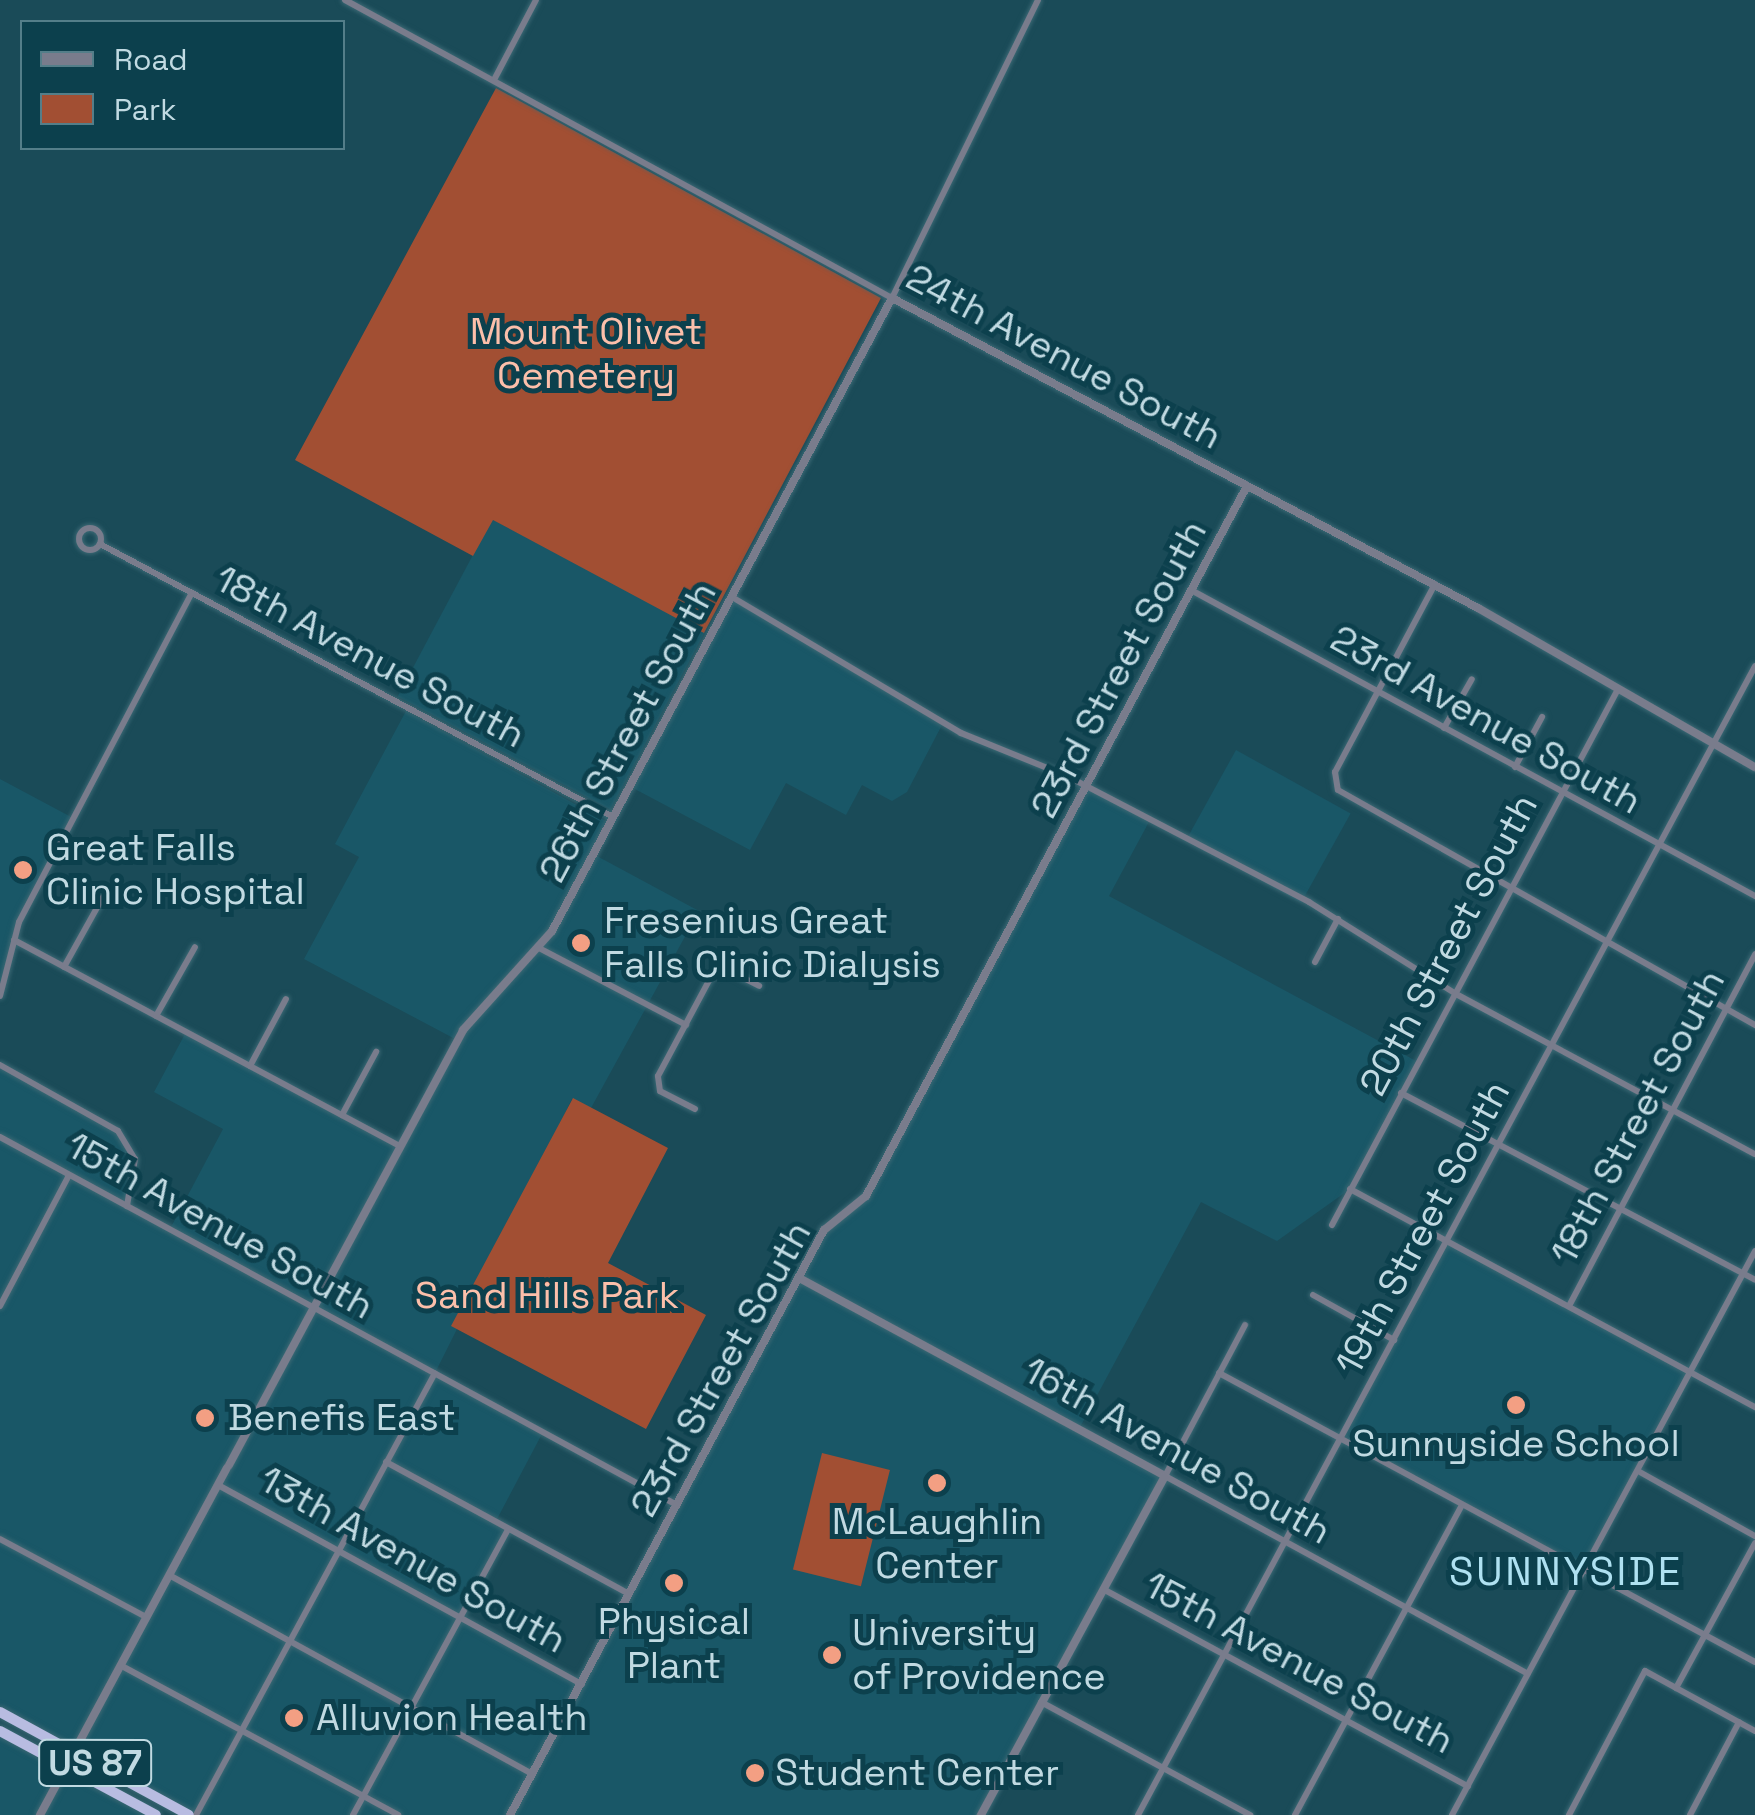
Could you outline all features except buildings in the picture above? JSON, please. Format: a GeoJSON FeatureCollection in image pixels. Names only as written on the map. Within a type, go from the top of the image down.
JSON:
{"type":"FeatureCollection","features":[{"type":"Feature","properties":{"kind":"highway","name":"US 87"},"geometry":{"type":"LineString","coordinates":[[0,1712],[192,1815]]}},
{"type":"Feature","properties":{"kind":"highway","name":"US 87"},"geometry":{"type":"LineString","coordinates":[[0,1731],[156,1815]]}},
{"type":"Feature","properties":{"kind":"street","name":"24th Avenue South"},"geometry":{"type":"LineString","coordinates":[[345,0],[892,298],[1435,584],[1755,767]]}},
{"type":"Feature","properties":{"kind":"street"},"geometry":{"type":"LineString","coordinates":[[494,78],[536,0]]}},
{"type":"Feature","properties":{"kind":"street","name":"26th Street South"},"geometry":{"type":"LineString","coordinates":[[40,1815],[472,1016],[539,948],[614,818],[892,298],[1038,0]]}},
{"type":"Feature","properties":{"kind":"street","name":"23rd Street South"},"geometry":{"type":"LineString","coordinates":[[510,1815],[824,1230],[866,1196],[1248,486]]}},
{"type":"Feature","properties":{"kind":"street","name":"18th Avenue South"},"geometry":{"type":"LineString","coordinates":[[100,544],[614,818]]}},
{"type":"Feature","properties":{"kind":"street"},"geometry":{"type":"LineString","coordinates":[[1435,584],[1334,783],[1510,891],[1755,1025]]}},
{"type":"Feature","properties":{"kind":"street","name":"23rd Avenue South"},"geometry":{"type":"LineString","coordinates":[[1192,590],[1755,896]]}},
{"type":"Feature","properties":{"kind":"street"},"geometry":{"type":"LineString","coordinates":[[0,996],[14,940],[192,593]]}},
{"type":"Feature","properties":{"kind":"street"},"geometry":{"type":"LineString","coordinates":[[732,597],[1012,761],[1087,787],[1338,919],[1456,994],[1755,1154]]}},
{"type":"Feature","properties":{"kind":"street","name":"19th Street South"},"geometry":{"type":"LineString","coordinates":[[1138,1815],[1755,666]]}},
{"type":"Feature","properties":{"kind":"street"},"geometry":{"type":"LineString","coordinates":[[1444,728],[1472,679]]}},
{"type":"Feature","properties":{"kind":"street","name":"20th Street South"},"geometry":{"type":"LineString","coordinates":[[1332,1225],[1617,691]]}},
{"type":"Feature","properties":{"kind":"street"},"geometry":{"type":"LineString","coordinates":[[1515,766],[1542,717]]}},
{"type":"Feature","properties":{"kind":"street"},"geometry":{"type":"LineString","coordinates":[[64,967],[102,898]]}},
{"type":"Feature","properties":{"kind":"street"},"geometry":{"type":"LineString","coordinates":[[1315,962],[1338,919]]}},
{"type":"Feature","properties":{"kind":"street"},"geometry":{"type":"LineString","coordinates":[[14,940],[400,1146]]}},
{"type":"Feature","properties":{"kind":"street"},"geometry":{"type":"LineString","coordinates":[[156,1016],[195,947]]}},
{"type":"Feature","properties":{"kind":"street"},"geometry":{"type":"LineString","coordinates":[[539,948],[686,1025]]}},
{"type":"Feature","properties":{"kind":"street","name":"18th Street South"},"geometry":{"type":"LineString","coordinates":[[1569,1306],[1755,954]]}},
{"type":"Feature","properties":{"kind":"street"},"geometry":{"type":"LineString","coordinates":[[695,1110],[656,1085],[686,1025],[718,970],[759,986]]}},
{"type":"Feature","properties":{"kind":"street"},"geometry":{"type":"LineString","coordinates":[[250,1066],[286,999]]}},
{"type":"Feature","properties":{"kind":"street"},"geometry":{"type":"LineString","coordinates":[[342,1115],[376,1052]]}},
{"type":"Feature","properties":{"kind":"street"},"geometry":{"type":"LineString","coordinates":[[0,1065],[118,1131],[136,1159],[127,1206]]}},
{"type":"Feature","properties":{"kind":"street"},"geometry":{"type":"LineString","coordinates":[[1401,1093],[1755,1280]]}},
{"type":"Feature","properties":{"kind":"street","name":"15th Avenue South"},"geometry":{"type":"LineString","coordinates":[[0,1137],[678,1505]]}},
{"type":"Feature","properties":{"kind":"street"},"geometry":{"type":"LineString","coordinates":[[0,1306],[69,1175]]}},
{"type":"Feature","properties":{"kind":"street"},"geometry":{"type":"LineString","coordinates":[[1350,1189],[1755,1407]]}},
{"type":"Feature","properties":{"kind":"street"},"geometry":{"type":"LineString","coordinates":[[1452,1815],[1755,1250]]}},
{"type":"Feature","properties":{"kind":"street","name":"16th Avenue South"},"geometry":{"type":"LineString","coordinates":[[799,1278],[1528,1674]]}},
{"type":"Feature","properties":{"kind":"street"},"geometry":{"type":"LineString","coordinates":[[1313,1295],[1394,1340]]}},
{"type":"Feature","properties":{"kind":"street"},"geometry":{"type":"LineString","coordinates":[[981,1815],[1244,1325]]}},
{"type":"Feature","properties":{"kind":"street"},"geometry":{"type":"LineString","coordinates":[[192,1815],[242,1730],[434,1373]]}},
{"type":"Feature","properties":{"kind":"street"},"geometry":{"type":"LineString","coordinates":[[1219,1373],[1755,1662]]}},
{"type":"Feature","properties":{"kind":"street"},"geometry":{"type":"LineString","coordinates":[[386,1462],[630,1595]]}},
{"type":"Feature","properties":{"kind":"street"},"geometry":{"type":"LineString","coordinates":[[1637,1471],[1755,1539],[1676,1688]]}},
{"type":"Feature","properties":{"kind":"street","name":"13th Avenue South"},"geometry":{"type":"LineString","coordinates":[[218,1485],[582,1684]]}},
{"type":"Feature","properties":{"kind":"street"},"geometry":{"type":"LineString","coordinates":[[1295,1815],[1462,1505]]}},
{"type":"Feature","properties":{"kind":"street"},"geometry":{"type":"LineString","coordinates":[[353,1815],[508,1529]]}},
{"type":"Feature","properties":{"kind":"street"},"geometry":{"type":"LineString","coordinates":[[0,1539],[146,1618]]}},
{"type":"Feature","properties":{"kind":"street"},"geometry":{"type":"LineString","coordinates":[[169,1575],[533,1774]]}},
{"type":"Feature","properties":{"kind":"street","name":"15th Avenue South"},"geometry":{"type":"LineString","coordinates":[[1103,1589],[1468,1786]]}},
{"type":"Feature","properties":{"kind":"street"},"geometry":{"type":"LineString","coordinates":[[120,1665],[398,1815]]}},
{"type":"Feature","properties":{"kind":"street"},"geometry":{"type":"LineString","coordinates":[[1569,1815],[1644,1671],[1755,1731]]}},
{"type":"Feature","properties":{"kind":"street"},"geometry":{"type":"LineString","coordinates":[[1041,1702],[1250,1815]]}},
{"type":"Feature","properties":{"kind":"street"},"geometry":{"type":"LineString","coordinates":[[1690,1815],[1738,1722]]}},
{"type":"Feature","properties":{"kind":"shaded area"},"geometry":{"type":"Polygon","coordinates":[[[492,519],[705,632],[610,810],[398,696],[492,519]]]}},
{"type":"Feature","properties":{"kind":"shaded area"},"geometry":{"type":"Polygon","coordinates":[[[732,597],[943,723],[907,792],[892,801],[862,785],[846,815],[786,783],[750,850],[631,787],[732,597]]]}},
{"type":"Feature","properties":{"kind":"shaded area"},"geometry":{"type":"Polygon","coordinates":[[[406,711],[611,824],[595,855],[699,911],[591,1108],[572,1099],[435,1373],[543,1432],[496,1521],[508,1529],[461,1617],[581,1683],[824,1230],[866,1196],[1087,787],[1150,820],[1109,896],[1418,1062],[1350,1189],[1277,1241],[1201,1202],[1079,1429],[1165,1476],[981,1815],[189,1815],[0,1712],[0,1065],[118,1131],[135,1159],[127,1206],[170,1229],[223,1129],[154,1092],[186,1032],[400,1146],[457,1040],[304,959],[359,857],[335,844],[406,711]]]}},
{"type":"Feature","properties":{"kind":"shaded area"},"geometry":{"type":"Polygon","coordinates":[[[1236,750],[1351,814],[1301,903],[1187,839],[1236,750]]]}},
{"type":"Feature","properties":{"kind":"shaded area","name":"Great Falls Clinic Hospital"},"geometry":{"type":"Polygon","coordinates":[[[0,779],[73,818],[19,922],[0,996],[0,779]]]}},
{"type":"Feature","properties":{"kind":"shaded area","name":"Sunnyside School"},"geometry":{"type":"Polygon","coordinates":[[[1448,1242],[1691,1371],[1586,1569],[1343,1440],[1448,1242]]]}},
{"type":"Feature","properties":{"kind":"shaded area"},"geometry":{"type":"Polygon","coordinates":[[[0,1731],[156,1815],[0,1815],[0,1731]]]}},
{"type":"Feature","properties":{"kind":"green space","name":"Mount Olivet Cemetery"},"geometry":{"type":"Polygon","coordinates":[[[496,88],[881,298],[704,633],[493,520],[473,556],[295,460],[496,88]]]}},
{"type":"Feature","properties":{"kind":"green space","name":"Sand Hills Park"},"geometry":{"type":"Polygon","coordinates":[[[573,1098],[668,1148],[608,1263],[706,1315],[646,1429],[451,1326],[573,1098]]]}},
{"type":"Feature","properties":{"kind":"green space"},"geometry":{"type":"Polygon","coordinates":[[[822,1453],[890,1470],[861,1586],[793,1569],[822,1453]]]}},
{"type":"Feature","properties":{"kind":"place","name":"Great Falls Clinic Hospital"},"geometry":{"type":"Point","coordinates":[23,870]}},
{"type":"Feature","properties":{"kind":"place","name":"Fresenius Great Falls Clinic Dialysis"},"geometry":{"type":"Point","coordinates":[581,943]}},
{"type":"Feature","properties":{"kind":"place","name":"Sunnyside School"},"geometry":{"type":"Point","coordinates":[1516,1405]}},
{"type":"Feature","properties":{"kind":"place","name":"Benefis East"},"geometry":{"type":"Point","coordinates":[205,1418]}},
{"type":"Feature","properties":{"kind":"place","name":"McLaughlin Center"},"geometry":{"type":"Point","coordinates":[937,1483]}},
{"type":"Feature","properties":{"kind":"place","name":"Physical Plant"},"geometry":{"type":"Point","coordinates":[674,1583]}},
{"type":"Feature","properties":{"kind":"place","name":"University of Providence"},"geometry":{"type":"Point","coordinates":[832,1655]}},
{"type":"Feature","properties":{"kind":"place","name":"Alluvion Health"},"geometry":{"type":"Point","coordinates":[294,1718]}},
{"type":"Feature","properties":{"kind":"place","name":"Student Center"},"geometry":{"type":"Point","coordinates":[755,1773]}},
{"type":"Feature","properties":{"kind":"district","name":"SUNNYSIDE"},"geometry":{"type":"Point","coordinates":[1566,1572]}}]}
